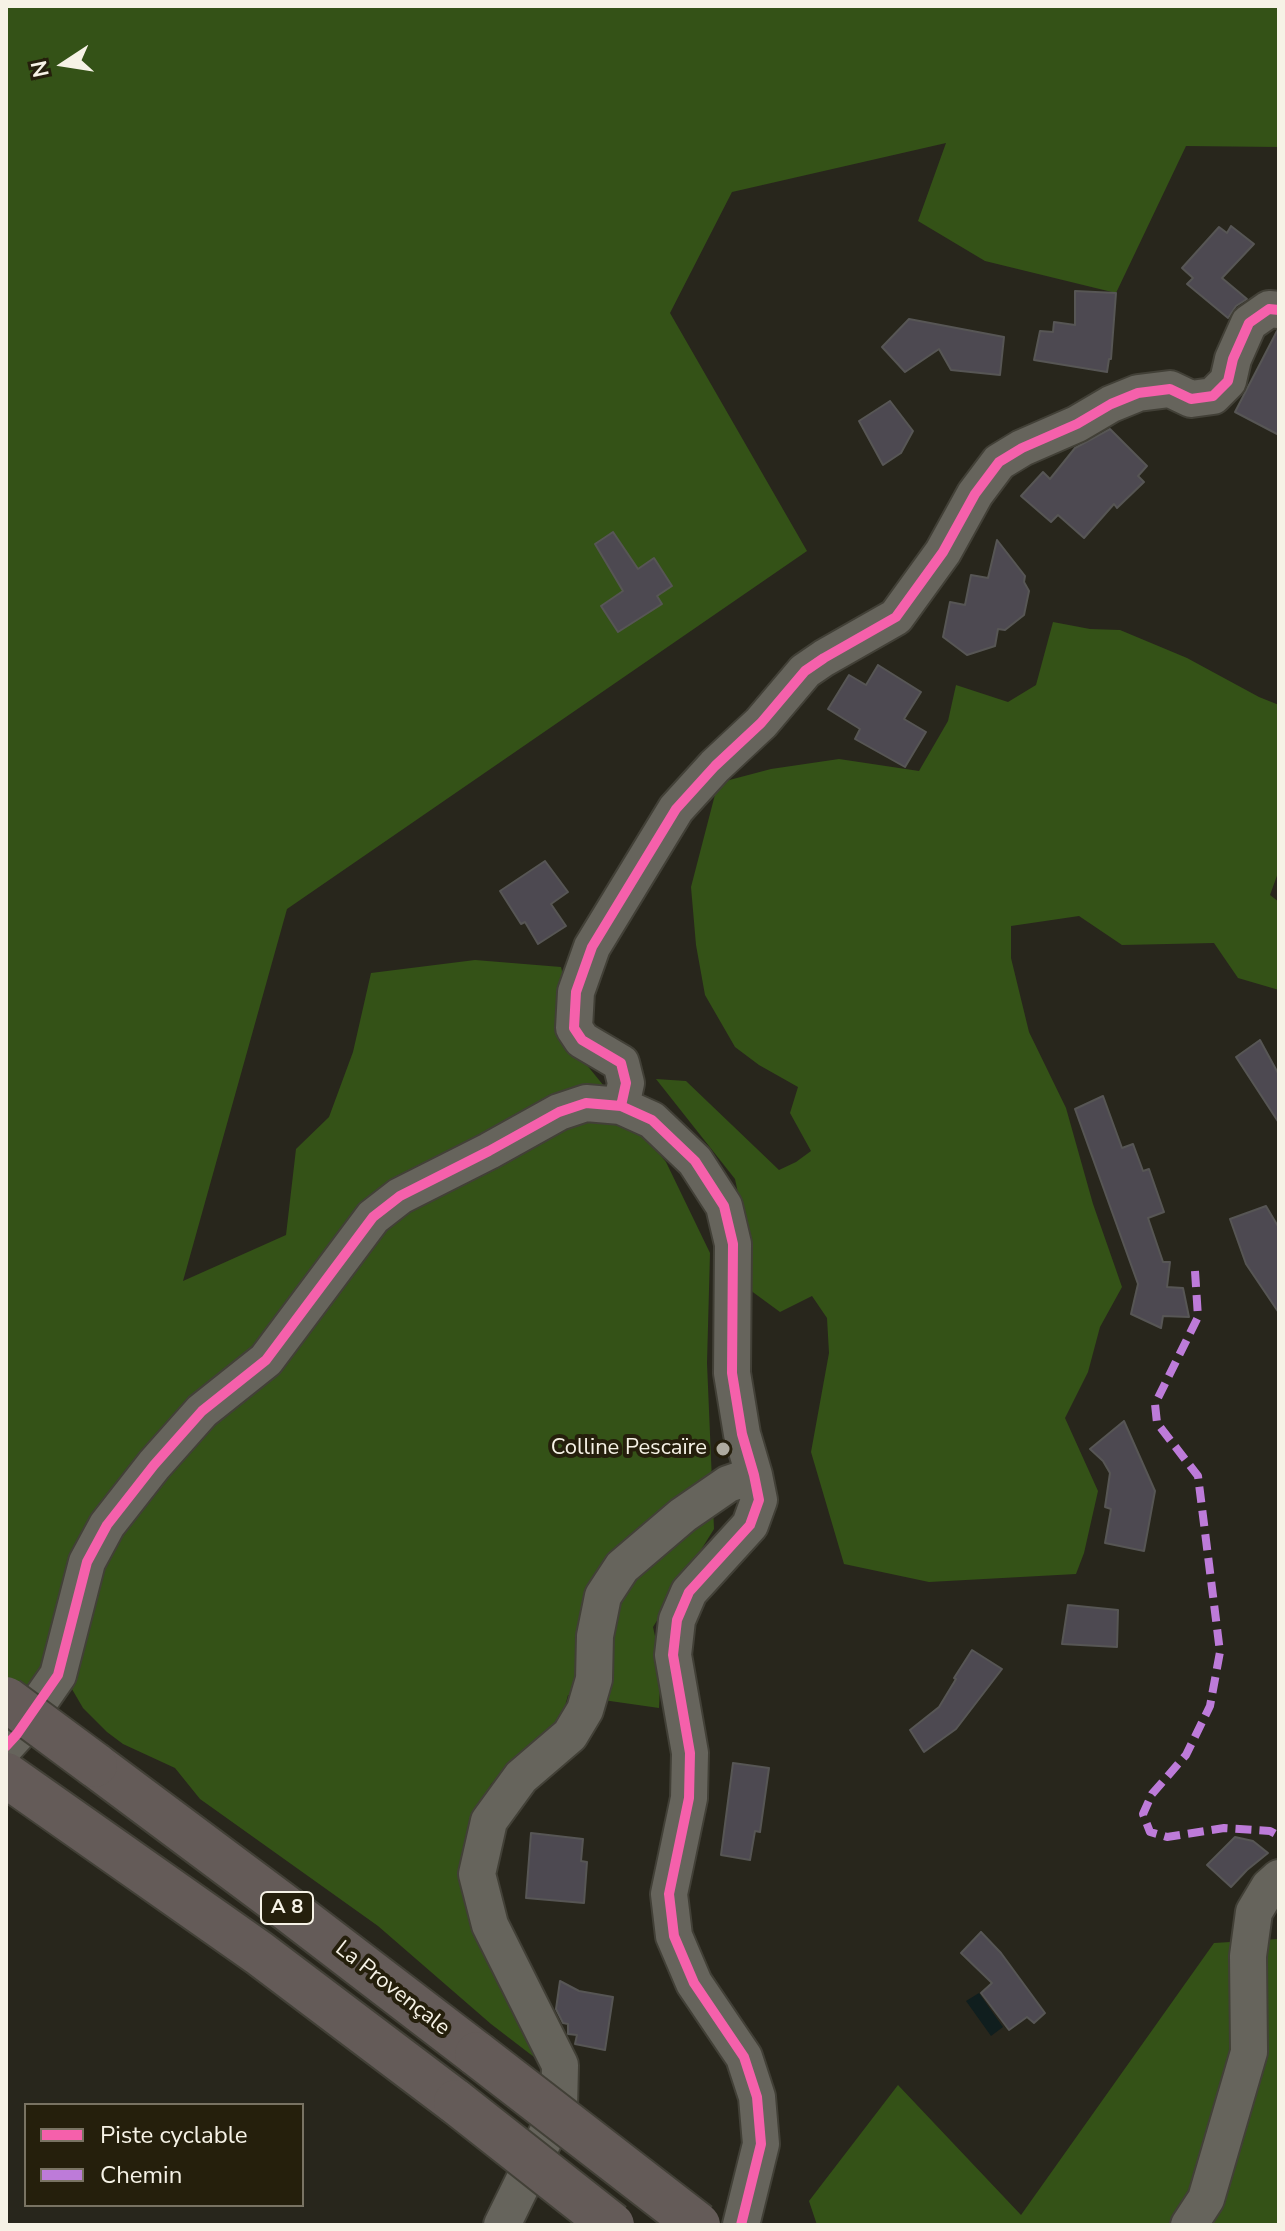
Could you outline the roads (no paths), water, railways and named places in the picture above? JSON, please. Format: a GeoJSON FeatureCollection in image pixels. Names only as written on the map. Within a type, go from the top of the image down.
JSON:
{"type":"FeatureCollection","features":[{"type":"Feature","properties":{"kind":"highway","name":"La Provençale"},"geometry":{"type":"LineString","coordinates":[[6,1699],[289,1910],[698,2225]]}},
{"type":"Feature","properties":{"kind":"highway","name":"A 8"},"geometry":{"type":"LineString","coordinates":[[6,1775],[259,1953],[612,2225]]}},
{"type":"Feature","properties":{"kind":"street"},"geometry":{"type":"LineString","coordinates":[[621,1106],[626,1083],[621,1063],[582,1040],[574,1028],[576,992],[592,947],[676,809],[715,766],[761,723],[805,671],[896,617],[943,552],[975,494],[999,462],[1138,393],[1170,389],[1191,399],[1213,396],[1228,381],[1233,359],[1249,323],[1276,305]]}},
{"type":"Feature","properties":{"kind":"street"},"geometry":{"type":"LineString","coordinates":[[6,1746],[58,1675],[87,1562],[107,1525],[202,1411],[266,1360],[373,1217],[400,1196],[559,1112],[586,1103],[621,1106],[652,1120],[695,1161],[724,1206],[733,1244],[732,1373],[742,1434],[759,1500],[750,1525],[689,1592],[677,1620],[673,1655],[690,1753],[689,1798],[669,1894],[674,1936],[694,1983],[744,2057],[757,2097],[761,2144],[741,2225]]}},
{"type":"Feature","properties":{"kind":"street"},"geometry":{"type":"LineString","coordinates":[[502,2225],[559,2109],[560,2065],[490,1925],[477,1874],[489,1821],[521,1777],[570,1735],[585,1710],[594,1679],[595,1636],[603,1596],[622,1567],[683,1515],[728,1484],[754,1475]]}},
{"type":"Feature","properties":{"kind":"street"},"geometry":{"type":"LineString","coordinates":[[1189,2225],[1206,2199],[1249,2052],[1248,1956],[1254,1912],[1269,1887],[1279,1878]]}},
{"type":"Feature","properties":{"kind":"place","name":"Colline Pescaïre"},"geometry":{"type":"Point","coordinates":[723,1449]}}]}
